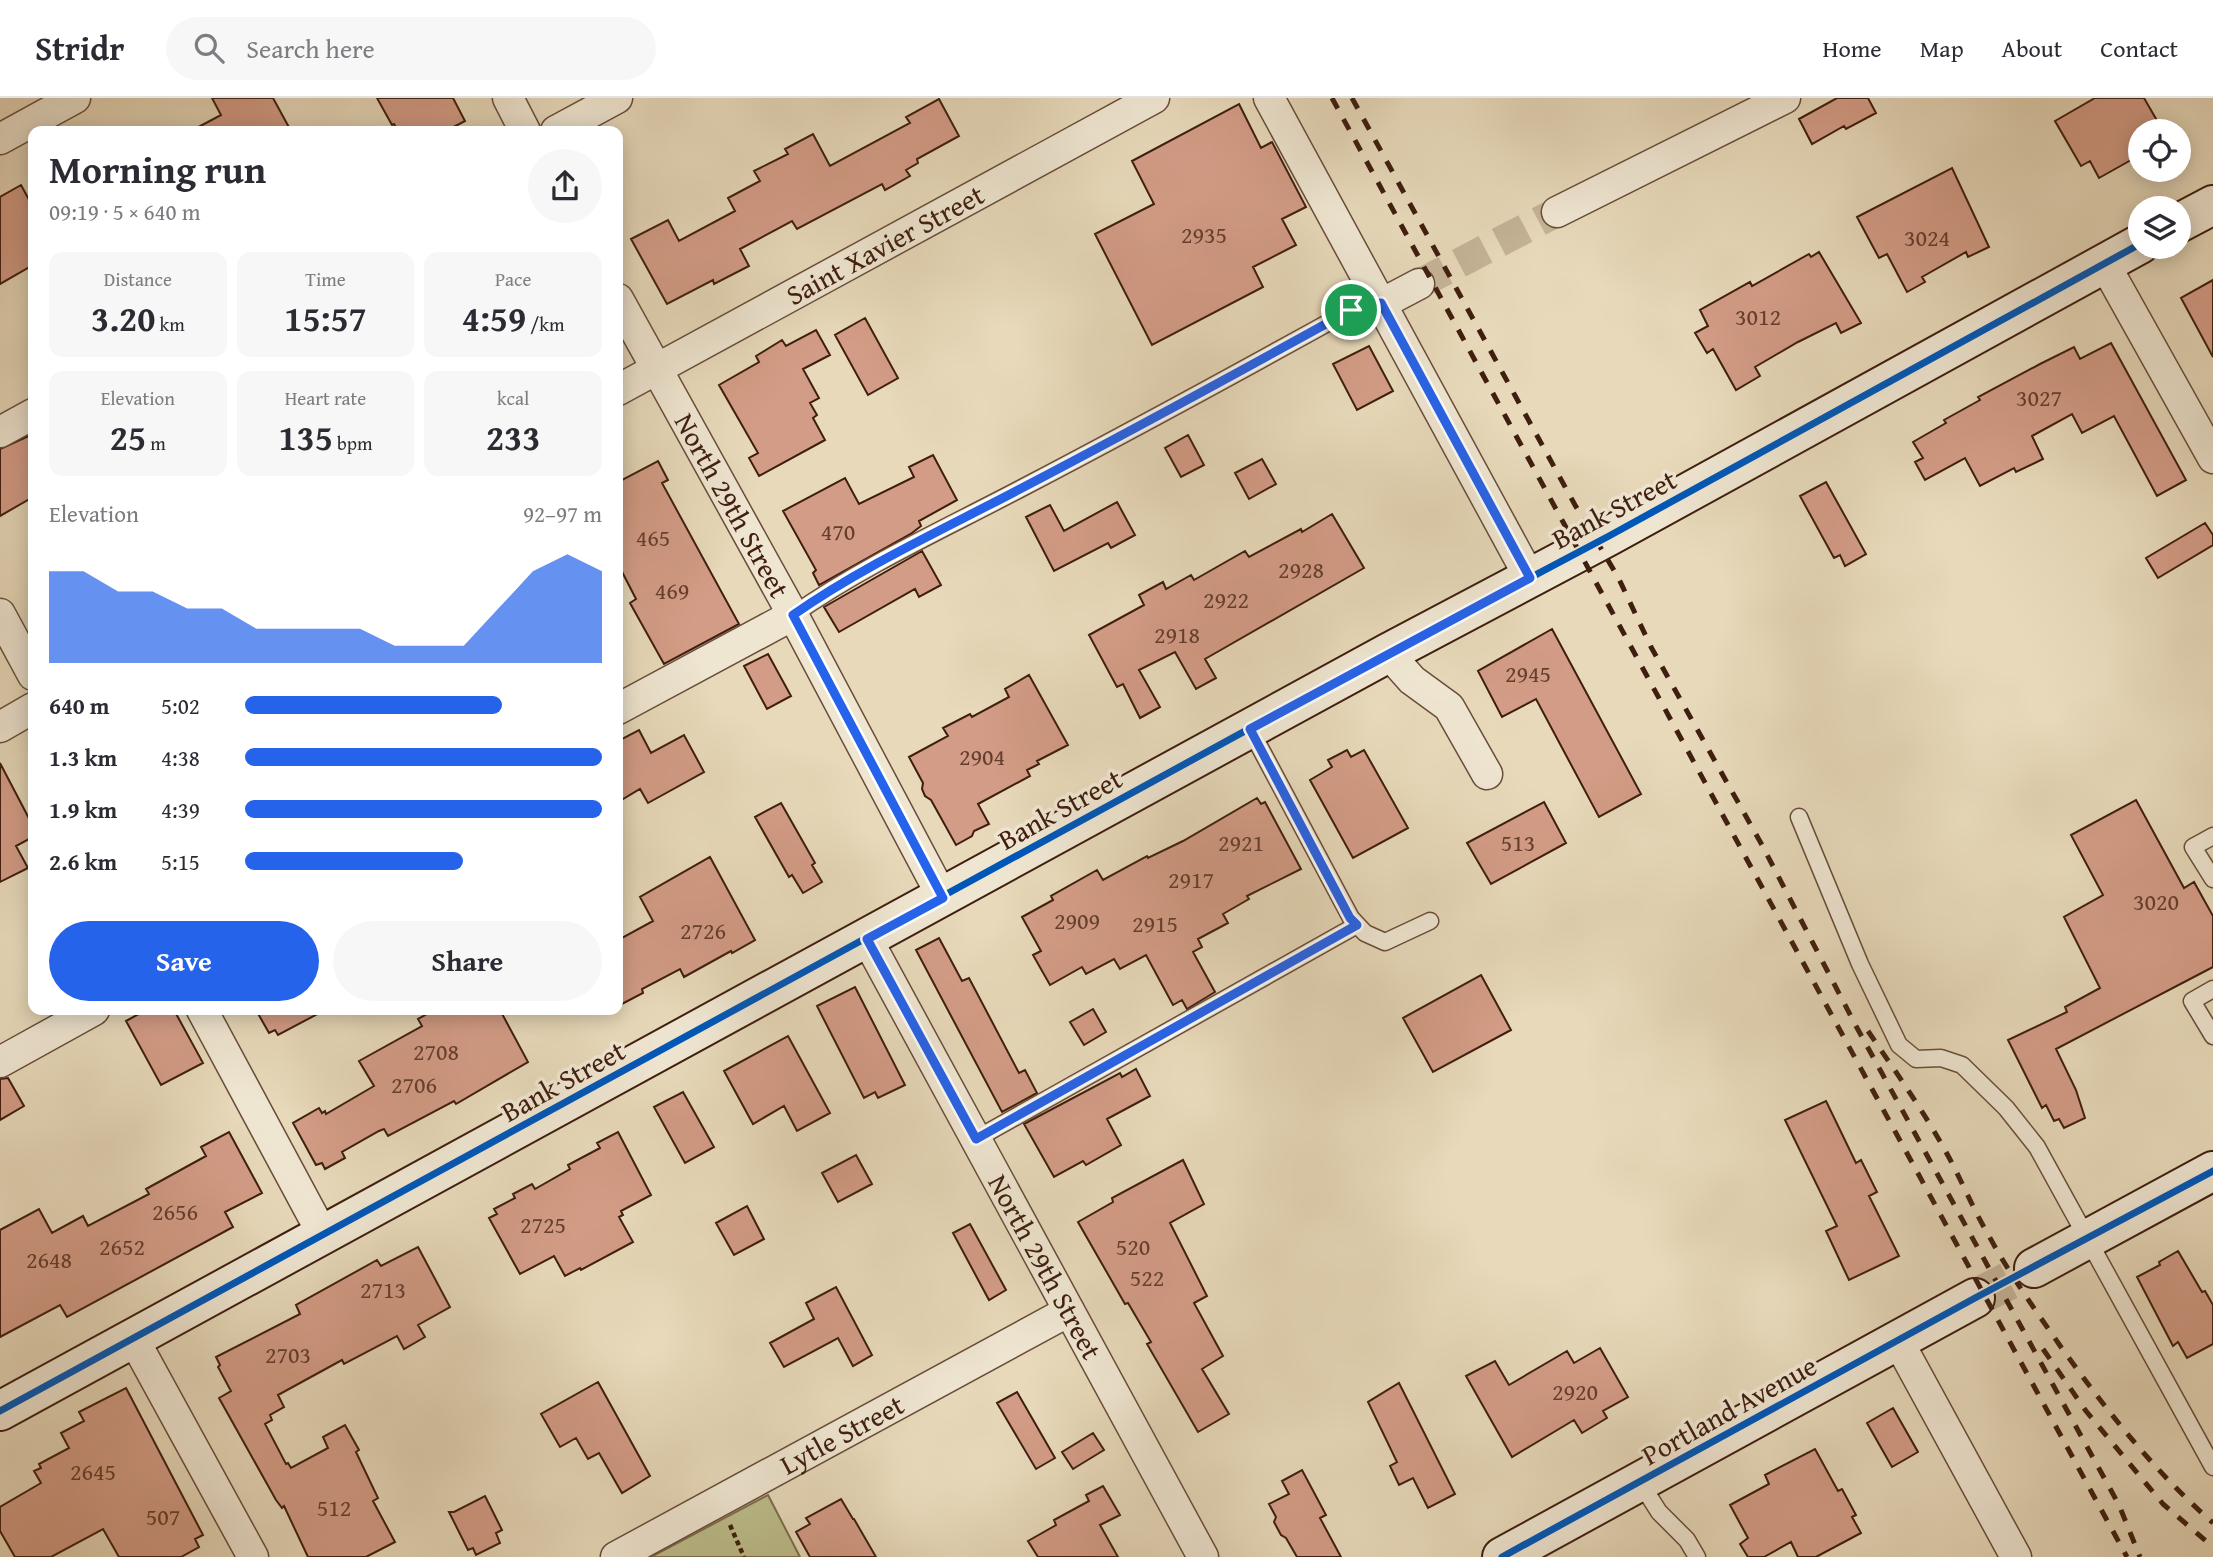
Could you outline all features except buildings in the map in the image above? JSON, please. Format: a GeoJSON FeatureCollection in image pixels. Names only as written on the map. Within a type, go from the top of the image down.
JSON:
{"type":"FeatureCollection","features":[{"type":"Feature","properties":{"kind":"street"},"geometry":{"type":"LineString","coordinates":[[2,134],[75,98]]}},
{"type":"Feature","properties":{"kind":"street"},"geometry":{"type":"LineString","coordinates":[[508,98],[523,126]]}},
{"type":"Feature","properties":{"kind":"street"},"geometry":{"type":"LineString","coordinates":[[565,126],[617,98]]}},
{"type":"Feature","properties":{"kind":"street","name":"Saint Xavier Street"},"geometry":{"type":"LineString","coordinates":[[623,387],[1154,98]]}},
{"type":"Feature","properties":{"kind":"street"},"geometry":{"type":"LineString","coordinates":[[1269,98],[1530,578]]}},
{"type":"Feature","properties":{"kind":"street"},"geometry":{"type":"LineString","coordinates":[[1557,212],[1785,98]]}},
{"type":"Feature","properties":{"kind":"street"},"geometry":{"type":"LineString","coordinates":[[2191,217],[2213,205]]}},
{"type":"Feature","properties":{"kind":"street","name":"Bank Street"},"geometry":{"type":"LineString","coordinates":[[0,1411],[2128,250]]}},
{"type":"Feature","properties":{"kind":"street"},"geometry":{"type":"LineString","coordinates":[[2104,263],[2213,458]]}},
{"type":"Feature","properties":{"kind":"street"},"geometry":{"type":"LineString","coordinates":[[1381,303],[1419,284]]}},
{"type":"Feature","properties":{"kind":"street","name":"North 29th Street"},"geometry":{"type":"LineString","coordinates":[[623,308],[793,615],[943,898]]}},
{"type":"Feature","properties":{"kind":"street"},"geometry":{"type":"LineString","coordinates":[[0,432],[28,417]]}},
{"type":"Feature","properties":{"kind":"street"},"geometry":{"type":"LineString","coordinates":[[0,614],[28,666]]}},
{"type":"Feature","properties":{"kind":"street"},"geometry":{"type":"LineString","coordinates":[[623,706],[793,615]]}},
{"type":"Feature","properties":{"kind":"street"},"geometry":{"type":"LineString","coordinates":[[1388,653],[1412,680],[1449,707],[1486,774]]}},
{"type":"Feature","properties":{"kind":"street"},"geometry":{"type":"LineString","coordinates":[[0,727],[28,711]]}},
{"type":"Feature","properties":{"kind":"street","name":"North 29th Street"},"geometry":{"type":"LineString","coordinates":[[867,939],[1203,1557]]}},
{"type":"Feature","properties":{"kind":"street"},"geometry":{"type":"LineString","coordinates":[[0,1062],[85,1015]]}},
{"type":"Feature","properties":{"kind":"street"},"geometry":{"type":"LineString","coordinates":[[205,1015],[323,1235]]}},
{"type":"Feature","properties":{"kind":"street"},"geometry":{"type":"LineString","coordinates":[[2034,1268],[2213,1171]]}},
{"type":"Feature","properties":{"kind":"street","name":"Portland Avenue"},"geometry":{"type":"LineString","coordinates":[[1502,1557],[1975,1298]]}},
{"type":"Feature","properties":{"kind":"street","name":"Lytle Street"},"geometry":{"type":"LineString","coordinates":[[616,1557],[1069,1311]]}},
{"type":"Feature","properties":{"kind":"street"},"geometry":{"type":"LineString","coordinates":[[134,1338],[253,1557]]}},
{"type":"Feature","properties":{"kind":"street"},"geometry":{"type":"LineString","coordinates":[[1898,1340],[2016,1557]]}},
{"type":"Feature","properties":{"kind":"lane"},"geometry":{"type":"LineString","coordinates":[[793,615],[818,598],[908,548],[1174,408],[1351,310],[1381,303]]}},
{"type":"Feature","properties":{"kind":"lane"},"geometry":{"type":"LineString","coordinates":[[1250,729],[1350,918],[1365,933],[1385,942],[1430,922]]}},
{"type":"Feature","properties":{"kind":"lane"},"geometry":{"type":"LineString","coordinates":[[1799,817],[1860,964],[1899,1045],[1916,1059],[1941,1058],[1962,1065],[2006,1108],[2037,1147],[2213,1467]]}},
{"type":"Feature","properties":{"kind":"lane"},"geometry":{"type":"LineString","coordinates":[[2213,836],[2193,847],[2213,879]]}},
{"type":"Feature","properties":{"kind":"lane"},"geometry":{"type":"LineString","coordinates":[[976,1139],[1357,925]]}},
{"type":"Feature","properties":{"kind":"lane"},"geometry":{"type":"LineString","coordinates":[[2213,989],[2192,1001],[2213,1036]]}},
{"type":"Feature","properties":{"kind":"lane"},"geometry":{"type":"LineString","coordinates":[[1640,1482],[1659,1512],[1698,1557]]}},
{"type":"Feature","properties":{"kind":"path"},"geometry":{"type":"LineString","coordinates":[[730,1525],[744,1557]]}},
{"type":"Feature","properties":{"kind":"green space"},"geometry":{"type":"Polygon","coordinates":[[[768,1495],[800,1557],[651,1557],[768,1495]]]}},
{"type":"Feature","properties":{"kind":"tunnel"},"geometry":{"type":"LineString","coordinates":[[1419,284],[1557,212]]}},
{"type":"Feature","properties":{"kind":"tunnel"},"geometry":{"type":"LineString","coordinates":[[1975,1298],[2034,1268]]}},
{"type":"Feature","properties":{"kind":"railway"},"geometry":{"type":"LineString","coordinates":[[1332,98],[2127,1557]]}},
{"type":"Feature","properties":{"kind":"railway"},"geometry":{"type":"LineString","coordinates":[[1352,98],[1575,505],[1618,577],[1651,647],[1762,845],[1856,1026],[2119,1505],[2140,1557]]}},
{"type":"Feature","properties":{"kind":"railway"},"geometry":{"type":"LineString","coordinates":[[1868,1031],[1937,1136],[2006,1265],[2061,1347],[2132,1440],[2171,1483],[2213,1523]]}},
{"type":"Feature","properties":{"kind":"railway"},"geometry":{"type":"LineString","coordinates":[[2043,1349],[2086,1411],[2163,1504],[2213,1547]]}},
{"type":"Feature","properties":{"kind":"cycle path"},"geometry":{"type":"LineString","coordinates":[[0,1411],[2128,251]]}},
{"type":"Feature","properties":{"kind":"cycle path"},"geometry":{"type":"LineString","coordinates":[[1502,1557],[2213,1171]]}},
{"type":"Feature","properties":{"kind":"route"},"geometry":{"type":"LineString","coordinates":[[1381,303],[1530,578],[1250,729],[1350,918],[1357,925],[976,1139],[867,939],[943,898],[793,615],[818,598],[908,548],[1174,408],[1351,310],[1381,303]]}}]}
